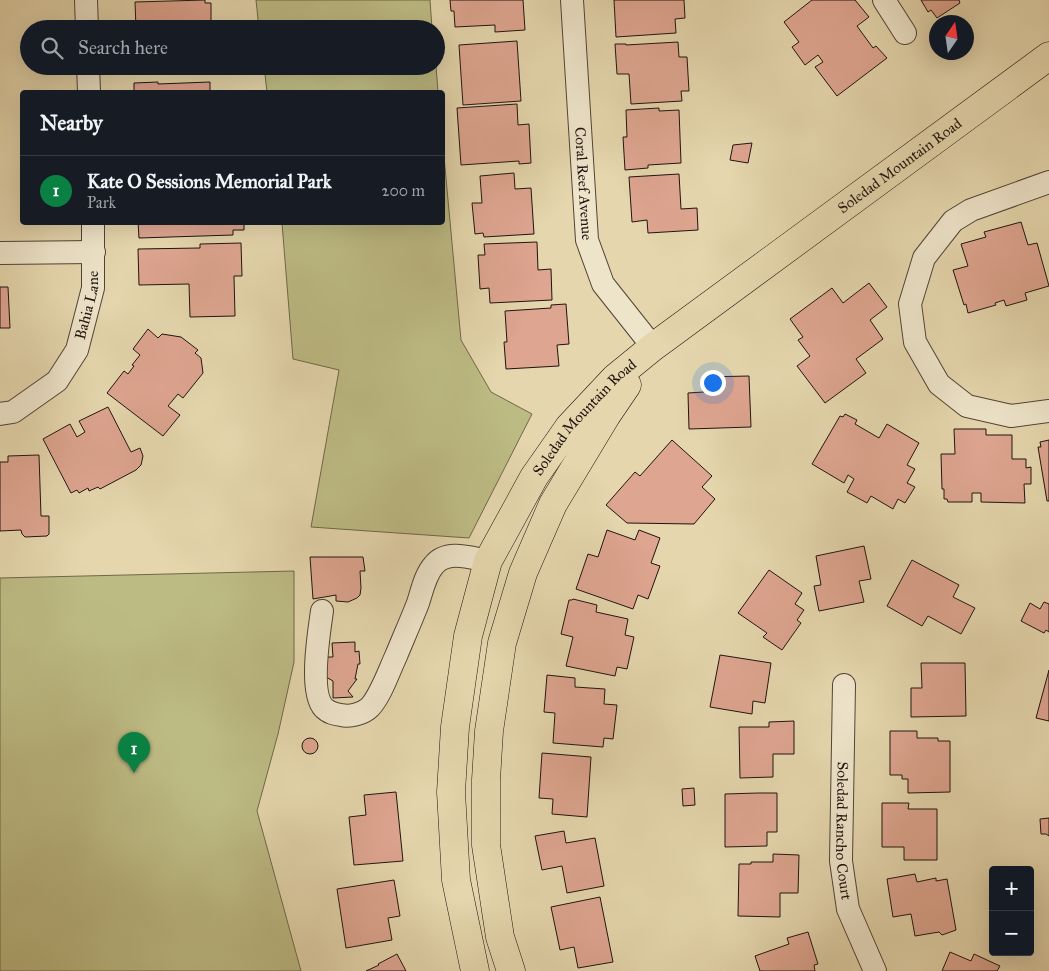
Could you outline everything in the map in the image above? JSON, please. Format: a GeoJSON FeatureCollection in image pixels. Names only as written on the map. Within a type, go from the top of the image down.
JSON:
{"type":"FeatureCollection","features":[{"type":"Feature","properties":{"kind":"main road","name":"Soledad Mountain Road"},"geometry":{"type":"LineString","coordinates":[[475,971],[456,880],[450,792],[455,727],[468,636],[488,561],[534,477],[569,427],[615,378],[653,347],[1049,56]]}},
{"type":"Feature","properties":{"kind":"main road"},"geometry":{"type":"LineString","coordinates":[[510,971],[500,938],[486,845],[486,780],[489,731],[502,643],[523,573],[553,504],[606,416],[653,347]]}},
{"type":"Feature","properties":{"kind":"street"},"geometry":{"type":"LineString","coordinates":[[86,0],[87,20]]}},
{"type":"Feature","properties":{"kind":"street","name":"Coral Reef Avenue"},"geometry":{"type":"LineString","coordinates":[[572,0],[587,240],[603,284],[653,347]]}},
{"type":"Feature","properties":{"kind":"street"},"geometry":{"type":"LineString","coordinates":[[884,0],[905,33]]}},
{"type":"Feature","properties":{"kind":"street"},"geometry":{"type":"LineString","coordinates":[[88,75],[89,90]]}},
{"type":"Feature","properties":{"kind":"street"},"geometry":{"type":"LineString","coordinates":[[1049,182],[971,210],[953,221],[924,258],[910,304],[915,342],[938,384],[967,406],[1011,416],[1049,411]]}},
{"type":"Feature","properties":{"kind":"street","name":"Bahia Lane"},"geometry":{"type":"LineString","coordinates":[[0,414],[13,412],[57,381],[77,350],[93,288],[93,225]]}},
{"type":"Feature","properties":{"kind":"street"},"geometry":{"type":"LineString","coordinates":[[0,253],[94,252]]}},
{"type":"Feature","properties":{"kind":"street"},"geometry":{"type":"LineString","coordinates":[[322,611],[318,646],[318,699],[324,708],[332,714],[345,716],[357,714],[369,707],[383,686],[434,564],[444,557],[458,556],[488,561]]}},
{"type":"Feature","properties":{"kind":"street","name":"Soledad Rancho Court"},"geometry":{"type":"LineString","coordinates":[[844,685],[841,861],[848,909],[876,971]]}},
{"type":"Feature","properties":{"kind":"shaded area"},"geometry":{"type":"Polygon","coordinates":[[[256,0],[430,0],[431,20],[258,20],[256,0]]]}},
{"type":"Feature","properties":{"kind":"shaded area"},"geometry":{"type":"Polygon","coordinates":[[[265,75],[437,75],[438,90],[267,90],[265,75]]]}},
{"type":"Feature","properties":{"kind":"shaded area"},"geometry":{"type":"Polygon","coordinates":[[[445,168],[461,340],[491,392],[532,414],[469,538],[311,527],[339,370],[293,359],[282,225],[445,225],[445,168]]]}},
{"type":"Feature","properties":{"kind":"shaded area"},"geometry":{"type":"Polygon","coordinates":[[[294,571],[294,662],[278,734],[257,811],[301,971],[0,971],[0,578],[294,571]]]}},
{"type":"Feature","properties":{"kind":"building"},"geometry":{"type":"Polygon","coordinates":[[[205,0],[205,3],[211,3],[211,20],[136,20],[135,2],[205,0]]]}},
{"type":"Feature","properties":{"kind":"building"},"geometry":{"type":"Polygon","coordinates":[[[450,0],[523,0],[525,30],[495,32],[495,25],[455,27],[454,11],[451,11],[450,0]]]}},
{"type":"Feature","properties":{"kind":"building"},"geometry":{"type":"Polygon","coordinates":[[[614,0],[684,0],[685,18],[675,19],[676,33],[616,37],[614,0]]]}},
{"type":"Feature","properties":{"kind":"building"},"geometry":{"type":"Polygon","coordinates":[[[812,0],[855,0],[869,17],[857,26],[873,48],[876,46],[887,58],[837,96],[815,67],[823,62],[818,55],[805,65],[792,47],[799,42],[784,22],[812,0]]]}},
{"type":"Feature","properties":{"kind":"building"},"geometry":{"type":"Polygon","coordinates":[[[921,0],[959,0],[960,3],[942,15],[935,15],[931,10],[928,12],[921,0]]]}},
{"type":"Feature","properties":{"kind":"building"},"geometry":{"type":"Polygon","coordinates":[[[517,41],[521,101],[463,105],[459,45],[517,41]]]}},
{"type":"Feature","properties":{"kind":"building"},"geometry":{"type":"Polygon","coordinates":[[[678,42],[679,57],[687,57],[689,91],[681,91],[682,101],[631,104],[629,74],[617,74],[615,44],[678,42]]]}},
{"type":"Feature","properties":{"kind":"building"},"geometry":{"type":"Polygon","coordinates":[[[210,82],[210,90],[134,90],[134,83],[210,82]]]}},
{"type":"Feature","properties":{"kind":"building"},"geometry":{"type":"Polygon","coordinates":[[[517,104],[518,125],[529,124],[531,163],[519,164],[519,161],[461,165],[457,108],[517,104]]]}},
{"type":"Feature","properties":{"kind":"building"},"geometry":{"type":"Polygon","coordinates":[[[659,108],[659,111],[679,110],[681,163],[648,165],[648,168],[625,170],[623,137],[627,137],[626,110],[659,108]]]}},
{"type":"Feature","properties":{"kind":"building"},"geometry":{"type":"Polygon","coordinates":[[[752,143],[748,163],[730,160],[733,145],[752,143]]]}},
{"type":"Feature","properties":{"kind":"building"},"geometry":{"type":"Polygon","coordinates":[[[514,173],[515,189],[531,188],[534,234],[484,237],[483,233],[475,234],[472,203],[482,203],[480,176],[514,173]]]}},
{"type":"Feature","properties":{"kind":"building"},"geometry":{"type":"Polygon","coordinates":[[[679,174],[681,209],[697,208],[698,230],[648,233],[647,220],[632,222],[629,177],[679,174]]]}},
{"type":"Feature","properties":{"kind":"building"},"geometry":{"type":"Polygon","coordinates":[[[1021,222],[1028,245],[1037,243],[1049,286],[1025,293],[1027,300],[1006,306],[1004,300],[995,303],[996,305],[968,313],[953,270],[968,266],[961,244],[986,237],[984,232],[1021,222]]]}},
{"type":"Feature","properties":{"kind":"building"},"geometry":{"type":"Polygon","coordinates":[[[138,225],[244,225],[244,230],[233,230],[233,235],[139,238],[138,225]]]}},
{"type":"Feature","properties":{"kind":"building"},"geometry":{"type":"Polygon","coordinates":[[[537,242],[538,270],[551,269],[552,300],[490,303],[489,288],[480,289],[478,255],[485,255],[484,244],[537,242]]]}},
{"type":"Feature","properties":{"kind":"building"},"geometry":{"type":"Polygon","coordinates":[[[241,243],[242,276],[234,276],[235,316],[190,317],[189,284],[139,285],[138,249],[200,248],[200,244],[241,243]]]}},
{"type":"Feature","properties":{"kind":"building"},"geometry":{"type":"Polygon","coordinates":[[[869,283],[887,307],[870,320],[883,339],[856,359],[866,373],[825,403],[797,366],[810,356],[798,340],[803,337],[790,319],[832,288],[843,303],[869,283]]]}},
{"type":"Feature","properties":{"kind":"building"},"geometry":{"type":"Polygon","coordinates":[[[0,287],[8,287],[10,328],[0,328],[0,287]]]}},
{"type":"Feature","properties":{"kind":"building"},"geometry":{"type":"Polygon","coordinates":[[[566,304],[569,344],[557,345],[559,366],[506,369],[504,342],[507,342],[505,311],[551,308],[551,305],[566,304]]]}},
{"type":"Feature","properties":{"kind":"building"},"geometry":{"type":"Polygon","coordinates":[[[148,329],[158,338],[162,334],[181,337],[198,350],[195,353],[201,358],[203,373],[183,398],[178,394],[168,406],[180,415],[163,436],[107,393],[124,371],[128,374],[134,366],[132,365],[140,355],[133,349],[148,329]]]}},
{"type":"Feature","properties":{"kind":"building"},"geometry":{"type":"Polygon","coordinates":[[[749,376],[751,427],[689,429],[688,393],[704,392],[703,377],[749,376]]]}},
{"type":"Feature","properties":{"kind":"building"},"geometry":{"type":"Polygon","coordinates":[[[108,407],[131,452],[140,448],[143,456],[141,465],[136,470],[100,489],[98,487],[89,491],[88,488],[79,493],[77,490],[71,493],[43,439],[70,424],[77,437],[85,432],[79,421],[108,407]]]}},
{"type":"Feature","properties":{"kind":"building"},"geometry":{"type":"Polygon","coordinates":[[[845,414],[857,420],[855,424],[879,438],[887,424],[919,443],[907,465],[915,469],[907,483],[915,487],[905,503],[898,499],[893,509],[871,496],[867,503],[847,492],[854,479],[848,475],[844,483],[812,464],[840,416],[843,417],[845,414]]]}},
{"type":"Feature","properties":{"kind":"building"},"geometry":{"type":"Polygon","coordinates":[[[954,429],[986,429],[986,435],[1012,435],[1012,459],[1026,459],[1026,468],[1031,467],[1031,484],[1024,484],[1025,503],[981,502],[981,493],[972,493],[972,502],[948,502],[947,499],[944,499],[941,454],[955,454],[954,429]]]}},
{"type":"Feature","properties":{"kind":"building"},"geometry":{"type":"Polygon","coordinates":[[[672,440],[712,476],[702,487],[715,499],[694,524],[627,523],[606,505],[635,472],[640,476],[672,440]]]}},
{"type":"Feature","properties":{"kind":"building"},"geometry":{"type":"Polygon","coordinates":[[[1049,440],[1049,501],[1047,501],[1038,447],[1041,447],[1040,442],[1049,440]]]}},
{"type":"Feature","properties":{"kind":"building"},"geometry":{"type":"Polygon","coordinates":[[[39,455],[41,516],[49,516],[49,534],[47,536],[25,537],[21,530],[0,531],[0,462],[8,462],[8,456],[39,455]]]}},
{"type":"Feature","properties":{"kind":"building"},"geometry":{"type":"Polygon","coordinates":[[[607,530],[635,540],[639,530],[660,538],[651,563],[660,566],[648,599],[638,595],[633,609],[576,589],[588,554],[598,557],[607,530]]]}},
{"type":"Feature","properties":{"kind":"building"},"geometry":{"type":"Polygon","coordinates":[[[864,546],[871,579],[859,581],[864,602],[819,611],[814,586],[821,585],[816,556],[864,546]]]}},
{"type":"Feature","properties":{"kind":"building"},"geometry":{"type":"Polygon","coordinates":[[[310,557],[363,557],[365,571],[360,571],[360,595],[348,602],[336,601],[336,595],[313,599],[310,557]]]}},
{"type":"Feature","properties":{"kind":"building"},"geometry":{"type":"Polygon","coordinates":[[[912,560],[959,585],[953,597],[975,608],[961,634],[928,616],[922,626],[887,606],[912,560]]]}},
{"type":"Feature","properties":{"kind":"building"},"geometry":{"type":"Polygon","coordinates":[[[769,570],[802,593],[795,604],[804,610],[797,620],[801,623],[782,650],[763,637],[767,633],[738,613],[769,570]]]}},
{"type":"Feature","properties":{"kind":"building"},"geometry":{"type":"Polygon","coordinates":[[[573,599],[597,605],[596,612],[628,619],[625,635],[634,637],[627,669],[617,667],[615,676],[566,666],[573,637],[561,634],[569,600],[573,599]]]}},
{"type":"Feature","properties":{"kind":"building"},"geometry":{"type":"Polygon","coordinates":[[[1044,602],[1049,604],[1049,632],[1046,630],[1044,633],[1021,621],[1030,603],[1040,609],[1044,602]]]}},
{"type":"Feature","properties":{"kind":"building"},"geometry":{"type":"Polygon","coordinates":[[[355,642],[355,652],[359,651],[360,664],[358,664],[355,679],[357,679],[348,691],[353,697],[333,698],[333,681],[326,677],[326,657],[333,657],[332,643],[355,642]]]}},
{"type":"Feature","properties":{"kind":"building"},"geometry":{"type":"Polygon","coordinates":[[[720,655],[771,663],[765,703],[753,701],[752,714],[710,707],[720,655]]]}},
{"type":"Feature","properties":{"kind":"building"},"geometry":{"type":"Polygon","coordinates":[[[921,663],[965,663],[966,716],[911,717],[911,688],[922,688],[921,663]]]}},
{"type":"Feature","properties":{"kind":"building"},"geometry":{"type":"Polygon","coordinates":[[[1049,670],[1049,721],[1036,718],[1049,670]]]}},
{"type":"Feature","properties":{"kind":"building"},"geometry":{"type":"Polygon","coordinates":[[[547,675],[575,678],[575,687],[605,689],[604,704],[617,705],[613,739],[604,738],[603,747],[553,743],[555,713],[544,712],[547,675]]]}},
{"type":"Feature","properties":{"kind":"building"},"geometry":{"type":"Polygon","coordinates":[[[794,721],[794,754],[773,754],[773,777],[740,778],[739,727],[769,727],[769,722],[794,721]]]}},
{"type":"Feature","properties":{"kind":"building"},"geometry":{"type":"Polygon","coordinates":[[[890,731],[917,731],[917,738],[938,738],[938,741],[950,741],[950,792],[908,793],[908,779],[902,779],[902,775],[890,775],[890,731]]]}},
{"type":"Feature","properties":{"kind":"building"},"geometry":{"type":"Polygon","coordinates":[[[310,738],[316,740],[318,746],[316,752],[310,754],[304,752],[302,746],[304,740],[310,738]]]}},
{"type":"Feature","properties":{"kind":"building"},"geometry":{"type":"Polygon","coordinates":[[[542,753],[591,757],[587,817],[552,814],[553,799],[539,798],[542,753]]]}},
{"type":"Feature","properties":{"kind":"building"},"geometry":{"type":"Polygon","coordinates":[[[694,788],[695,805],[683,806],[682,789],[694,788]]]}},
{"type":"Feature","properties":{"kind":"building"},"geometry":{"type":"Polygon","coordinates":[[[396,792],[403,861],[354,865],[349,817],[366,815],[364,795],[396,792]]]}},
{"type":"Feature","properties":{"kind":"building"},"geometry":{"type":"Polygon","coordinates":[[[777,793],[777,832],[767,832],[767,846],[725,847],[725,794],[777,793]]]}},
{"type":"Feature","properties":{"kind":"building"},"geometry":{"type":"Polygon","coordinates":[[[882,803],[909,803],[908,809],[937,809],[937,860],[904,860],[904,847],[882,847],[882,803]]]}},
{"type":"Feature","properties":{"kind":"building"},"geometry":{"type":"Polygon","coordinates":[[[1049,818],[1049,836],[1041,834],[1040,819],[1049,818]]]}},
{"type":"Feature","properties":{"kind":"building"},"geometry":{"type":"Polygon","coordinates":[[[564,831],[566,843],[595,838],[604,886],[567,893],[562,866],[542,870],[535,836],[564,831]]]}},
{"type":"Feature","properties":{"kind":"building"},"geometry":{"type":"Polygon","coordinates":[[[773,854],[799,855],[798,893],[780,893],[780,917],[738,916],[739,864],[773,862],[773,854]]]}},
{"type":"Feature","properties":{"kind":"building"},"geometry":{"type":"Polygon","coordinates":[[[915,874],[917,882],[936,878],[936,881],[947,879],[956,930],[942,935],[939,932],[915,936],[911,914],[893,917],[887,879],[915,874]]]}},
{"type":"Feature","properties":{"kind":"building"},"geometry":{"type":"Polygon","coordinates":[[[394,880],[400,916],[388,918],[392,940],[346,948],[337,889],[394,880]]]}},
{"type":"Feature","properties":{"kind":"building"},"geometry":{"type":"Polygon","coordinates":[[[600,897],[613,962],[578,968],[574,947],[560,950],[551,907],[600,897]]]}},
{"type":"Feature","properties":{"kind":"building"},"geometry":{"type":"Polygon","coordinates":[[[808,932],[818,964],[814,965],[815,971],[760,971],[755,956],[789,944],[787,938],[808,932]]]}},
{"type":"Feature","properties":{"kind":"building"},"geometry":{"type":"Polygon","coordinates":[[[950,952],[971,961],[974,954],[1000,966],[997,971],[942,971],[950,952]]]}},
{"type":"Feature","properties":{"kind":"building"},"geometry":{"type":"Polygon","coordinates":[[[397,954],[406,971],[366,971],[379,965],[397,954]]]}},
{"type":"Feature","properties":{"kind":"place","name":"Kate O Sessions Memorial Park"},"geometry":{"type":"Point","coordinates":[134,773]}}]}
